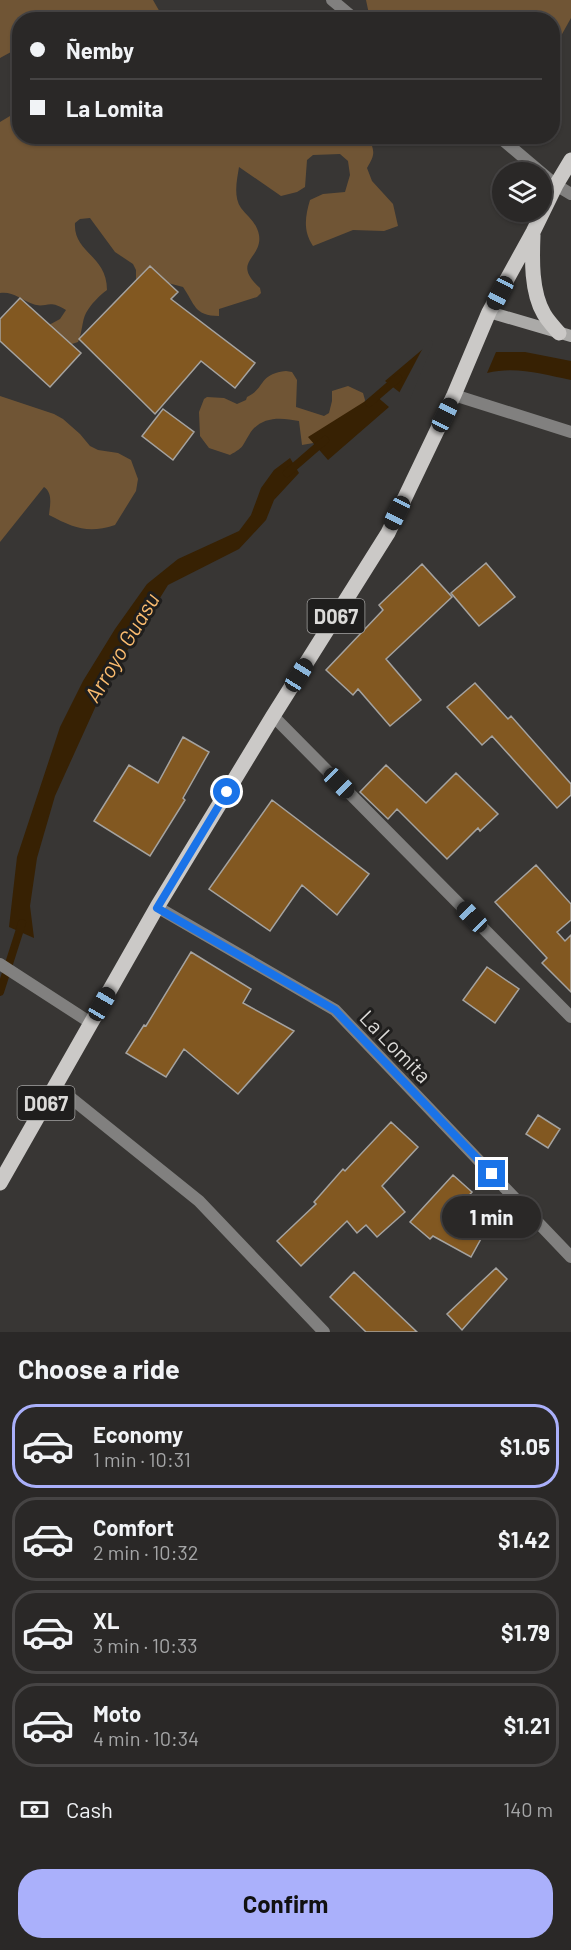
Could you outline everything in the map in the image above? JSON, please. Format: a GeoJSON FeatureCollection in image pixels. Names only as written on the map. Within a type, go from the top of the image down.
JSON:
{"type":"FeatureCollection","features":[{"type":"Feature","properties":{"kind":"main road","name":"D067"},"geometry":{"type":"LineString","coordinates":[[0,1183],[157,908],[388,532],[454,395],[489,312],[533,232],[556,184],[571,160]]}},
{"type":"Feature","properties":{"kind":"main road"},"geometry":{"type":"LineString","coordinates":[[533,232],[532,256],[535,286],[543,313],[565,334]]}},
{"type":"Feature","properties":{"kind":"main road"},"geometry":{"type":"LineString","coordinates":[[489,312],[565,334]]}},
{"type":"Feature","properties":{"kind":"street"},"geometry":{"type":"LineString","coordinates":[[332,0],[346,12]]}},
{"type":"Feature","properties":{"kind":"street"},"geometry":{"type":"LineString","coordinates":[[508,144],[571,194]]}},
{"type":"Feature","properties":{"kind":"street"},"geometry":{"type":"LineString","coordinates":[[454,395],[571,432]]}},
{"type":"Feature","properties":{"kind":"street"},"geometry":{"type":"LineString","coordinates":[[273,716],[571,1017]]}},
{"type":"Feature","properties":{"kind":"street","name":"La Lomita"},"geometry":{"type":"LineString","coordinates":[[157,908],[335,1010],[571,1257]]}},
{"type":"Feature","properties":{"kind":"street"},"geometry":{"type":"LineString","coordinates":[[0,964],[92,1023]]}},
{"type":"Feature","properties":{"kind":"street"},"geometry":{"type":"LineString","coordinates":[[56,1086],[199,1201],[324,1332]]}},
{"type":"Feature","properties":{"kind":"shaded area"},"geometry":{"type":"Polygon","coordinates":[[[0,0],[153,0],[160,12],[12,12],[12,52],[0,58],[0,0]]]}},
{"type":"Feature","properties":{"kind":"shaded area"},"geometry":{"type":"Polygon","coordinates":[[[366,0],[571,0],[571,18],[560,38],[560,12],[369,12],[366,0]]]}},
{"type":"Feature","properties":{"kind":"shaded area"},"geometry":{"type":"Polygon","coordinates":[[[12,114],[12,144],[371,144],[372,159],[367,168],[372,181],[393,204],[398,226],[384,231],[353,230],[313,246],[306,224],[310,200],[323,194],[345,192],[350,175],[348,161],[340,154],[313,155],[307,160],[305,187],[297,192],[281,196],[239,167],[237,198],[259,235],[257,250],[250,260],[248,272],[261,293],[257,297],[219,309],[219,316],[205,314],[196,308],[183,287],[168,283],[136,281],[136,270],[133,264],[115,252],[90,218],[80,219],[75,223],[79,241],[102,269],[106,278],[107,290],[95,300],[86,313],[78,342],[50,351],[49,325],[60,319],[66,310],[51,304],[37,305],[13,295],[0,293],[0,122],[12,114]]]}},
{"type":"Feature","properties":{"kind":"shaded area"},"geometry":{"type":"Polygon","coordinates":[[[286,371],[292,372],[297,380],[296,407],[324,416],[329,413],[332,391],[348,386],[363,393],[365,400],[361,420],[319,442],[302,445],[299,421],[271,419],[259,424],[242,447],[230,455],[209,448],[200,436],[199,412],[204,399],[207,397],[224,398],[237,404],[246,400],[266,378],[286,371]]]}},
{"type":"Feature","properties":{"kind":"shaded area"},"geometry":{"type":"Polygon","coordinates":[[[0,396],[54,414],[80,434],[90,446],[98,450],[118,453],[131,460],[138,479],[136,491],[115,525],[97,529],[81,528],[49,515],[50,496],[44,487],[0,542],[0,396]]]}},
{"type":"Feature","properties":{"kind":"water"},"geometry":{"type":"Polygon","coordinates":[[[430,343],[407,398],[385,381],[430,343]]]}},
{"type":"Feature","properties":{"kind":"water"},"geometry":{"type":"Polygon","coordinates":[[[496,352],[525,352],[571,361],[571,380],[539,373],[508,370],[487,373],[496,352]]]}},
{"type":"Feature","properties":{"kind":"water"},"geometry":{"type":"Polygon","coordinates":[[[375,395],[389,407],[328,460],[308,437],[375,395]]]}},
{"type":"Feature","properties":{"kind":"water"},"geometry":{"type":"Polygon","coordinates":[[[290,458],[299,473],[274,500],[266,520],[239,549],[168,585],[104,688],[55,796],[37,858],[30,906],[34,938],[9,927],[17,857],[60,727],[83,681],[115,629],[147,584],[178,559],[239,531],[251,515],[261,488],[274,470],[290,458]]]}},
{"type":"Feature","properties":{"kind":"pier"},"geometry":{"type":"Polygon","coordinates":[[[429,340],[433,344],[410,399],[406,401],[398,395],[429,340]]]}},
{"type":"Feature","properties":{"kind":"building"},"geometry":{"type":"Polygon","coordinates":[[[150,266],[178,292],[171,299],[255,363],[235,388],[201,361],[155,414],[79,339],[150,266]]]}},
{"type":"Feature","properties":{"kind":"building"},"geometry":{"type":"Polygon","coordinates":[[[20,298],[81,353],[50,387],[0,341],[0,319],[20,298]]]}},
{"type":"Feature","properties":{"kind":"building"},"geometry":{"type":"Polygon","coordinates":[[[163,409],[194,432],[173,460],[142,436],[163,409]]]}},
{"type":"Feature","properties":{"kind":"building"},"geometry":{"type":"Polygon","coordinates":[[[486,563],[515,597],[479,626],[451,593],[486,563]]]}},
{"type":"Feature","properties":{"kind":"building"},"geometry":{"type":"Polygon","coordinates":[[[422,564],[452,597],[386,659],[421,700],[390,726],[358,689],[353,695],[326,670],[383,610],[379,605],[422,564]]]}},
{"type":"Feature","properties":{"kind":"building"},"geometry":{"type":"Polygon","coordinates":[[[475,683],[508,719],[511,716],[571,784],[571,795],[557,808],[492,736],[482,745],[447,707],[475,683]]]}},
{"type":"Feature","properties":{"kind":"building"},"geometry":{"type":"Polygon","coordinates":[[[183,737],[209,752],[183,798],[185,800],[150,856],[94,821],[129,765],[158,783],[183,737]]]}},
{"type":"Feature","properties":{"kind":"building"},"geometry":{"type":"Polygon","coordinates":[[[386,765],[426,803],[456,773],[498,814],[480,831],[478,828],[447,859],[397,809],[388,819],[360,792],[386,765]]]}},
{"type":"Feature","properties":{"kind":"building"},"geometry":{"type":"Polygon","coordinates":[[[272,800],[369,874],[337,915],[302,885],[270,931],[209,889],[272,800]]]}},
{"type":"Feature","properties":{"kind":"building"},"geometry":{"type":"Polygon","coordinates":[[[536,865],[571,904],[571,920],[557,932],[565,941],[571,935],[571,992],[542,963],[547,958],[495,902],[536,865]]]}},
{"type":"Feature","properties":{"kind":"building"},"geometry":{"type":"Polygon","coordinates":[[[191,952],[251,989],[243,1003],[294,1031],[238,1094],[184,1049],[166,1077],[126,1053],[144,1025],[146,1026],[191,952]]]}},
{"type":"Feature","properties":{"kind":"building"},"geometry":{"type":"Polygon","coordinates":[[[487,967],[519,989],[495,1023],[463,1000],[487,967]]]}},
{"type":"Feature","properties":{"kind":"building"},"geometry":{"type":"Polygon","coordinates":[[[538,1115],[560,1129],[548,1148],[526,1134],[538,1115]]]}},
{"type":"Feature","properties":{"kind":"building"},"geometry":{"type":"Polygon","coordinates":[[[391,1122],[418,1147],[382,1186],[405,1212],[377,1237],[366,1225],[357,1233],[347,1221],[301,1266],[277,1241],[316,1204],[314,1202],[343,1169],[345,1171],[391,1122]]]}},
{"type":"Feature","properties":{"kind":"building"},"geometry":{"type":"Polygon","coordinates":[[[453,1175],[472,1192],[456,1210],[488,1226],[471,1257],[433,1236],[430,1239],[410,1222],[453,1175]]]}},
{"type":"Feature","properties":{"kind":"building"},"geometry":{"type":"Polygon","coordinates":[[[496,1268],[507,1279],[462,1330],[447,1314],[496,1268]]]}},
{"type":"Feature","properties":{"kind":"building"},"geometry":{"type":"Polygon","coordinates":[[[354,1272],[417,1332],[366,1332],[330,1297],[354,1272]]]}},
{"type":"Feature","properties":{"kind":"waterway","name":"Arroyo Guasu"},"geometry":{"type":"LineString","coordinates":[[369,403],[398,378]]}},
{"type":"Feature","properties":{"kind":"waterway","name":"Arroyo Guasu"},"geometry":{"type":"LineString","coordinates":[[287,473],[325,440]]}},
{"type":"Feature","properties":{"kind":"waterway","name":"Arroyo Guasu"},"geometry":{"type":"LineString","coordinates":[[0,992],[22,923]]}},
{"type":"Feature","properties":{"kind":"route"},"geometry":{"type":"LineString","coordinates":[[227,792],[157,908],[335,1010],[492,1174]]}}]}
